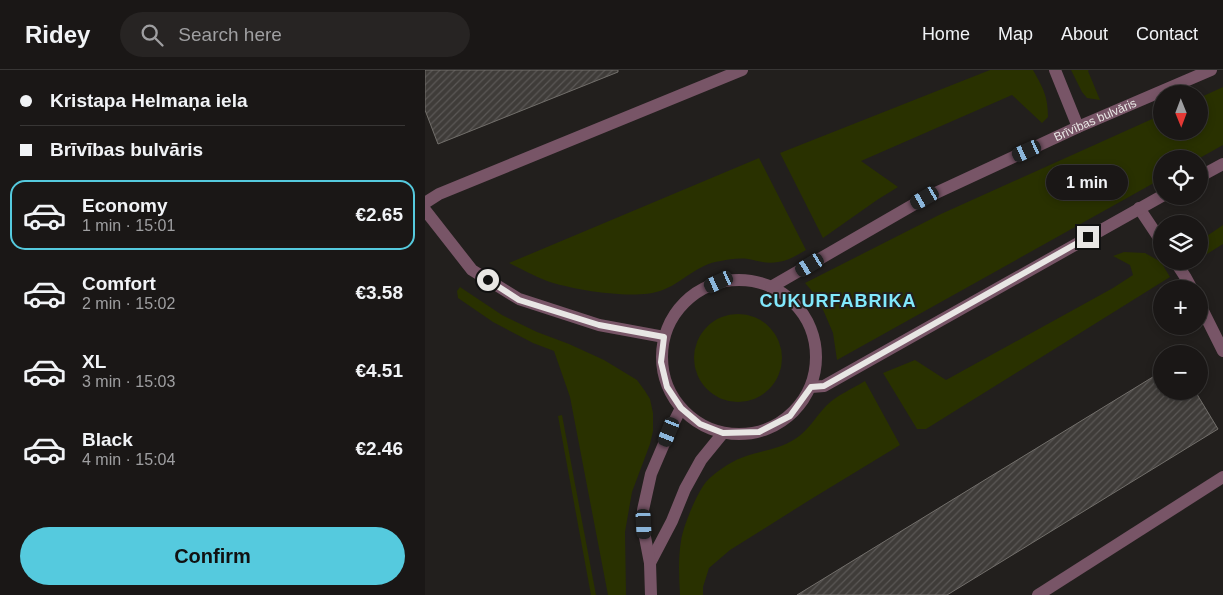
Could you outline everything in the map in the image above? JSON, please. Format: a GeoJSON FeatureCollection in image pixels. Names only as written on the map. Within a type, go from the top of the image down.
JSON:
{"type":"FeatureCollection","features":[{"type":"Feature","properties":{"kind":"street"},"geometry":{"type":"LineString","coordinates":[[425,203],[439,194],[742,70]]}},
{"type":"Feature","properties":{"kind":"street"},"geometry":{"type":"LineString","coordinates":[[1055,70],[1079,127]]}},
{"type":"Feature","properties":{"kind":"street","name":"Brīvības bulvāris"},"geometry":{"type":"LineString","coordinates":[[771,287],[925,198],[1079,127],[1211,70]]}},
{"type":"Feature","properties":{"kind":"street"},"geometry":{"type":"LineString","coordinates":[[1208,172],[1223,164]]}},
{"type":"Feature","properties":{"kind":"street"},"geometry":{"type":"LineString","coordinates":[[811,387],[824,386],[1153,201]]}},
{"type":"Feature","properties":{"kind":"street"},"geometry":{"type":"LineString","coordinates":[[1139,208],[1153,229]]}},
{"type":"Feature","properties":{"kind":"street"},"geometry":{"type":"LineString","coordinates":[[425,210],[472,270],[519,300],[599,325],[664,337]]}},
{"type":"Feature","properties":{"kind":"street"},"geometry":{"type":"LineString","coordinates":[[745,280],[771,287],[795,304],[811,329],[817,358],[811,387],[790,416],[759,432],[723,433],[700,424],[681,408],[667,387],[661,362],[664,337],[675,313],[694,294],[719,282],[745,280]]}},
{"type":"Feature","properties":{"kind":"street"},"geometry":{"type":"LineString","coordinates":[[1208,321],[1223,351]]}},
{"type":"Feature","properties":{"kind":"street"},"geometry":{"type":"LineString","coordinates":[[651,595],[650,562],[645,537],[643,510],[651,474],[681,408]]}},
{"type":"Feature","properties":{"kind":"street"},"geometry":{"type":"LineString","coordinates":[[650,562],[673,521],[685,489],[701,460],[723,433]]}},
{"type":"Feature","properties":{"kind":"street"},"geometry":{"type":"LineString","coordinates":[[1038,595],[1223,477]]}},
{"type":"Feature","properties":{"kind":"green space"},"geometry":{"type":"Polygon","coordinates":[[[990,70],[1033,70],[1044,92],[1048,117],[1042,123],[1012,95],[861,161],[898,187],[823,238],[780,153],[990,70]]]}},
{"type":"Feature","properties":{"kind":"green space"},"geometry":{"type":"Polygon","coordinates":[[[1071,70],[1089,70],[1100,100],[1087,98],[1071,70]]]}},
{"type":"Feature","properties":{"kind":"green space"},"geometry":{"type":"Polygon","coordinates":[[[1223,87],[1223,145],[1208,153],[1208,150],[1153,150],[1153,183],[837,360],[833,333],[818,298],[805,283],[941,214],[1153,119],[1153,140],[1208,140],[1208,94],[1223,87]]]}},
{"type":"Feature","properties":{"kind":"green space"},"geometry":{"type":"Polygon","coordinates":[[[759,158],[806,250],[789,259],[770,263],[738,259],[712,263],[668,288],[649,294],[604,293],[558,284],[542,279],[509,263],[759,158]]]}},
{"type":"Feature","properties":{"kind":"green space"},"geometry":{"type":"Polygon","coordinates":[[[1223,225],[1223,244],[1208,253],[1208,235],[1223,225]]]}},
{"type":"Feature","properties":{"kind":"green space"},"geometry":{"type":"Polygon","coordinates":[[[1124,252],[1145,253],[1153,258],[1153,270],[1166,270],[1170,277],[1165,280],[1153,280],[1153,288],[926,429],[917,429],[883,373],[915,360],[946,380],[1113,288],[1133,275],[1130,265],[1113,256],[1124,252]]]}},
{"type":"Feature","properties":{"kind":"green space"},"geometry":{"type":"Polygon","coordinates":[[[460,287],[502,315],[604,360],[637,380],[650,399],[653,413],[653,431],[632,492],[625,532],[626,595],[608,595],[570,397],[554,351],[533,343],[493,322],[458,298],[457,291],[460,287]]]}},
{"type":"Feature","properties":{"kind":"green space"},"geometry":{"type":"Polygon","coordinates":[[[729,314],[747,314],[763,321],[775,333],[782,349],[782,367],[775,383],[763,395],[747,402],[729,402],[713,395],[701,383],[694,367],[694,349],[701,333],[713,321],[729,314]]]}},
{"type":"Feature","properties":{"kind":"green space"},"geometry":{"type":"Polygon","coordinates":[[[865,381],[900,445],[730,550],[709,568],[703,587],[703,595],[680,595],[679,561],[682,535],[687,519],[706,482],[727,465],[737,460],[781,446],[795,439],[805,431],[830,402],[865,381]]]}},
{"type":"Feature","properties":{"kind":"green space"},"geometry":{"type":"Polygon","coordinates":[[[562,415],[596,595],[591,595],[558,416],[562,415]]]}},
{"type":"Feature","properties":{"kind":"building"},"geometry":{"type":"Polygon","coordinates":[[[425,70],[618,70],[618,72],[438,144],[425,110],[425,70]]]}},
{"type":"Feature","properties":{"kind":"building"},"geometry":{"type":"Polygon","coordinates":[[[1153,377],[1153,400],[1200,400],[1218,429],[947,595],[797,595],[1153,377]]]}},
{"type":"Feature","properties":{"kind":"district","name":"CUKURFABRIKA"},"geometry":{"type":"Point","coordinates":[838,301]}},
{"type":"Feature","properties":{"kind":"route"},"geometry":{"type":"LineString","coordinates":[[488,280],[519,300],[599,325],[664,337],[661,362],[667,387],[681,408],[700,424],[723,433],[759,432],[790,416],[811,387],[824,386],[1088,237]]}}]}
